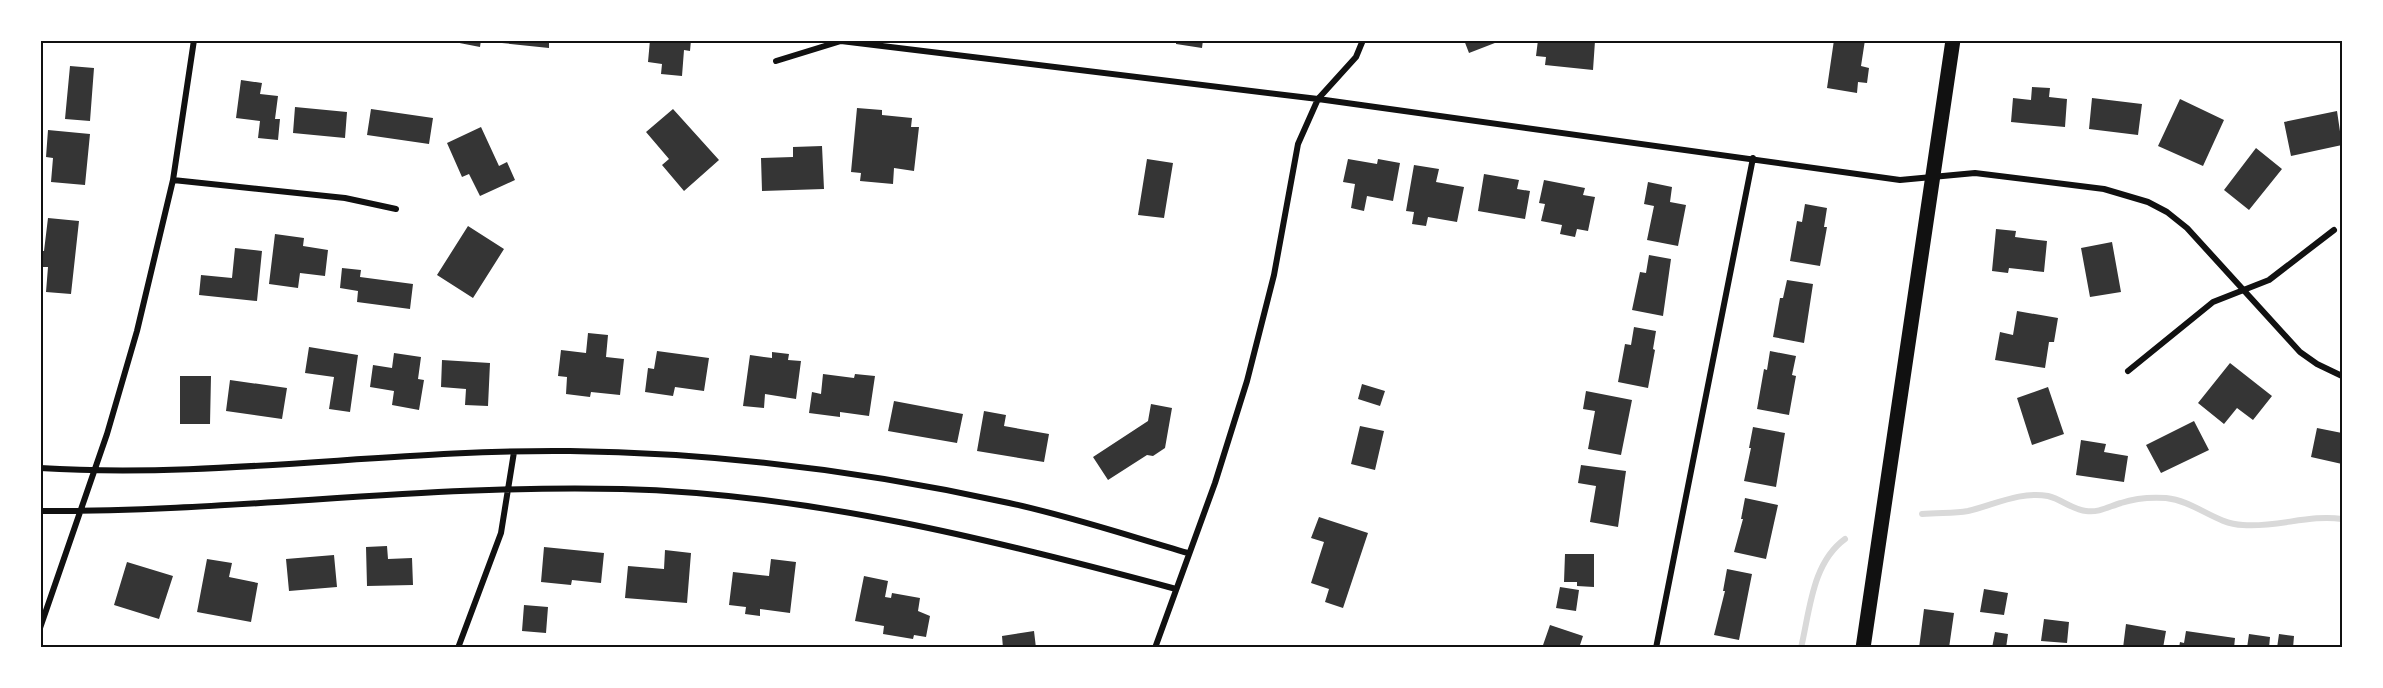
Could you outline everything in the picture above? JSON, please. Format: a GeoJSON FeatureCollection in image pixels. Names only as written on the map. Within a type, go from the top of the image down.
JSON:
{"type":"FeatureCollection","features":[{"type":"Feature","properties":{"kind":"main road"},"geometry":{"type":"LineString","coordinates":[[1863,648],[1953,40]]}},
{"type":"Feature","properties":{"kind":"street"},"geometry":{"type":"LineString","coordinates":[[40,628],[92,471],[107,434],[137,331],[173,180],[194,40]]}},
{"type":"Feature","properties":{"kind":"street"},"geometry":{"type":"LineString","coordinates":[[907,50],[908,40]]}},
{"type":"Feature","properties":{"kind":"street"},"geometry":{"type":"LineString","coordinates":[[1155,648],[1248,381],[1274,275],[1298,144],[1318,99],[1356,57],[1363,40]]}},
{"type":"Feature","properties":{"kind":"street"},"geometry":{"type":"LineString","coordinates":[[776,61],[841,41],[1318,99],[1900,180],[1976,173],[2104,189],[2126,194],[2167,212],[2187,228],[2300,352],[2317,364],[2343,376]]}},
{"type":"Feature","properties":{"kind":"street"},"geometry":{"type":"LineString","coordinates":[[1656,648],[1752,158]]}},
{"type":"Feature","properties":{"kind":"street"},"geometry":{"type":"LineString","coordinates":[[173,180],[345,198],[396,209]]}},
{"type":"Feature","properties":{"kind":"street"},"geometry":{"type":"LineString","coordinates":[[2128,371],[2213,302],[2269,280],[2334,230]]}},
{"type":"Feature","properties":{"kind":"street"},"geometry":{"type":"LineString","coordinates":[[40,468],[92,471],[226,467],[383,456],[514,452],[633,453],[699,457],[865,476],[1011,503],[1188,553]]}},
{"type":"Feature","properties":{"kind":"street"},"geometry":{"type":"LineString","coordinates":[[458,648],[501,533],[514,452]]}},
{"type":"Feature","properties":{"kind":"street"},"geometry":{"type":"LineString","coordinates":[[40,511],[509,490],[625,489],[714,494],[852,512],[924,526],[1062,558],[1176,589]]}},
{"type":"Feature","properties":{"kind":"building"},"geometry":{"type":"Polygon","coordinates":[[[444,40],[481,40],[480,47],[444,40]]]}},
{"type":"Feature","properties":{"kind":"building"},"geometry":{"type":"Polygon","coordinates":[[[502,40],[549,40],[549,48],[502,43],[502,40]]]}},
{"type":"Feature","properties":{"kind":"building"},"geometry":{"type":"Polygon","coordinates":[[[650,40],[691,40],[690,51],[684,50],[682,76],[661,74],[662,64],[648,62],[650,40]]]}},
{"type":"Feature","properties":{"kind":"building"},"geometry":{"type":"Polygon","coordinates":[[[1176,40],[1203,40],[1202,48],[1176,44],[1176,40]]]}},
{"type":"Feature","properties":{"kind":"building"},"geometry":{"type":"Polygon","coordinates":[[[1464,40],[1500,40],[1500,41],[1469,53],[1464,40]]]}},
{"type":"Feature","properties":{"kind":"building"},"geometry":{"type":"Polygon","coordinates":[[[1538,40],[1595,41],[1593,70],[1545,65],[1546,57],[1536,56],[1538,40]]]}},
{"type":"Feature","properties":{"kind":"building"},"geometry":{"type":"Polygon","coordinates":[[[1834,40],[1865,40],[1861,66],[1869,68],[1867,83],[1858,82],[1857,93],[1827,88],[1834,40]]]}},
{"type":"Feature","properties":{"kind":"building"},"geometry":{"type":"Polygon","coordinates":[[[70,66],[94,68],[90,121],[65,119],[70,66]]]}},
{"type":"Feature","properties":{"kind":"building"},"geometry":{"type":"Polygon","coordinates":[[[241,80],[262,83],[260,94],[278,96],[275,119],[280,119],[278,140],[258,138],[260,121],[236,118],[241,80]]]}},
{"type":"Feature","properties":{"kind":"building"},"geometry":{"type":"Polygon","coordinates":[[[2032,87],[2050,88],[2049,97],[2067,99],[2065,127],[2011,122],[2013,98],[2031,100],[2032,87]]]}},
{"type":"Feature","properties":{"kind":"building"},"geometry":{"type":"Polygon","coordinates":[[[2092,98],[2142,104],[2138,135],[2089,129],[2092,98]]]}},
{"type":"Feature","properties":{"kind":"building"},"geometry":{"type":"Polygon","coordinates":[[[2180,99],[2224,120],[2203,166],[2158,146],[2180,99]]]}},
{"type":"Feature","properties":{"kind":"building"},"geometry":{"type":"Polygon","coordinates":[[[295,107],[347,112],[345,138],[293,133],[295,107]]]}},
{"type":"Feature","properties":{"kind":"building"},"geometry":{"type":"Polygon","coordinates":[[[857,108],[882,110],[882,115],[912,118],[911,127],[919,127],[914,171],[894,168],[893,184],[860,181],[861,173],[851,172],[857,108]]]}},
{"type":"Feature","properties":{"kind":"building"},"geometry":{"type":"Polygon","coordinates":[[[371,109],[433,118],[429,144],[367,135],[371,109]]]}},
{"type":"Feature","properties":{"kind":"building"},"geometry":{"type":"Polygon","coordinates":[[[673,109],[719,160],[684,191],[662,165],[669,159],[646,132],[673,109]]]}},
{"type":"Feature","properties":{"kind":"building"},"geometry":{"type":"Polygon","coordinates":[[[2337,111],[2342,145],[2291,156],[2284,122],[2337,111]]]}},
{"type":"Feature","properties":{"kind":"building"},"geometry":{"type":"Polygon","coordinates":[[[481,127],[499,166],[507,162],[515,180],[480,196],[469,174],[462,177],[447,143],[481,127]]]}},
{"type":"Feature","properties":{"kind":"building"},"geometry":{"type":"Polygon","coordinates":[[[48,130],[90,134],[85,185],[51,182],[53,158],[46,157],[48,130]]]}},
{"type":"Feature","properties":{"kind":"building"},"geometry":{"type":"Polygon","coordinates":[[[822,146],[824,189],[762,191],[761,158],[793,157],[793,147],[822,146]]]}},
{"type":"Feature","properties":{"kind":"building"},"geometry":{"type":"Polygon","coordinates":[[[2256,148],[2282,169],[2249,210],[2224,190],[2256,148]]]}},
{"type":"Feature","properties":{"kind":"building"},"geometry":{"type":"Polygon","coordinates":[[[1147,159],[1173,163],[1164,218],[1138,215],[1147,159]]]}},
{"type":"Feature","properties":{"kind":"building"},"geometry":{"type":"Polygon","coordinates":[[[1348,159],[1377,164],[1378,159],[1400,163],[1393,201],[1367,196],[1364,211],[1351,208],[1355,184],[1343,182],[1348,159]]]}},
{"type":"Feature","properties":{"kind":"building"},"geometry":{"type":"Polygon","coordinates":[[[1414,165],[1439,169],[1436,182],[1464,187],[1457,222],[1428,217],[1426,226],[1412,224],[1414,212],[1406,211],[1414,165]]]}},
{"type":"Feature","properties":{"kind":"building"},"geometry":{"type":"Polygon","coordinates":[[[1484,174],[1519,180],[1517,189],[1530,191],[1525,219],[1478,211],[1484,174]]]}},
{"type":"Feature","properties":{"kind":"building"},"geometry":{"type":"Polygon","coordinates":[[[1544,180],[1585,188],[1583,195],[1595,197],[1588,231],[1577,229],[1575,237],[1560,234],[1562,225],[1541,221],[1545,204],[1539,203],[1544,180]]]}},
{"type":"Feature","properties":{"kind":"building"},"geometry":{"type":"Polygon","coordinates":[[[1648,182],[1672,187],[1670,202],[1686,205],[1678,246],[1647,240],[1654,206],[1644,204],[1648,182]]]}},
{"type":"Feature","properties":{"kind":"building"},"geometry":{"type":"Polygon","coordinates":[[[1805,204],[1827,208],[1824,227],[1827,227],[1820,266],[1790,261],[1797,221],[1802,222],[1805,204]]]}},
{"type":"Feature","properties":{"kind":"building"},"geometry":{"type":"Polygon","coordinates":[[[48,218],[79,221],[71,294],[46,292],[48,267],[40,267],[40,251],[44,251],[48,218]]]}},
{"type":"Feature","properties":{"kind":"building"},"geometry":{"type":"Polygon","coordinates":[[[468,226],[504,249],[473,298],[437,275],[468,226]]]}},
{"type":"Feature","properties":{"kind":"building"},"geometry":{"type":"Polygon","coordinates":[[[1996,229],[2016,231],[2015,237],[2047,241],[2044,272],[2009,268],[2008,273],[1992,271],[1996,229]]]}},
{"type":"Feature","properties":{"kind":"building"},"geometry":{"type":"Polygon","coordinates":[[[275,234],[304,238],[303,246],[328,250],[325,276],[300,273],[298,288],[269,284],[275,234]]]}},
{"type":"Feature","properties":{"kind":"building"},"geometry":{"type":"Polygon","coordinates":[[[2112,242],[2121,292],[2090,297],[2081,248],[2112,242]]]}},
{"type":"Feature","properties":{"kind":"building"},"geometry":{"type":"Polygon","coordinates":[[[235,248],[262,251],[257,301],[199,295],[201,275],[232,278],[235,248]]]}},
{"type":"Feature","properties":{"kind":"building"},"geometry":{"type":"Polygon","coordinates":[[[1649,255],[1671,259],[1663,316],[1632,310],[1640,272],[1646,273],[1649,255]]]}},
{"type":"Feature","properties":{"kind":"building"},"geometry":{"type":"Polygon","coordinates":[[[342,268],[361,270],[360,277],[413,284],[410,309],[357,302],[358,291],[340,288],[342,268]]]}},
{"type":"Feature","properties":{"kind":"building"},"geometry":{"type":"Polygon","coordinates":[[[1787,280],[1813,284],[1804,343],[1773,337],[1780,298],[1783,298],[1787,280]]]}},
{"type":"Feature","properties":{"kind":"building"},"geometry":{"type":"Polygon","coordinates":[[[2017,311],[2058,318],[2054,342],[2049,342],[2045,368],[1995,360],[2000,332],[2013,335],[2017,311]]]}},
{"type":"Feature","properties":{"kind":"building"},"geometry":{"type":"Polygon","coordinates":[[[1634,327],[1656,331],[1648,388],[1618,382],[1625,344],[1631,345],[1634,327]]]}},
{"type":"Feature","properties":{"kind":"building"},"geometry":{"type":"Polygon","coordinates":[[[588,333],[608,335],[606,357],[624,359],[620,395],[591,392],[590,397],[566,394],[567,377],[558,376],[561,350],[586,353],[588,333]]]}},
{"type":"Feature","properties":{"kind":"building"},"geometry":{"type":"Polygon","coordinates":[[[309,347],[358,355],[350,412],[329,409],[334,377],[305,373],[309,347]]]}},
{"type":"Feature","properties":{"kind":"building"},"geometry":{"type":"Polygon","coordinates":[[[657,351],[709,358],[704,391],[675,387],[673,396],[645,392],[648,368],[654,369],[657,351]]]}},
{"type":"Feature","properties":{"kind":"building"},"geometry":{"type":"Polygon","coordinates":[[[1770,351],[1796,356],[1792,375],[1796,376],[1789,415],[1757,409],[1764,369],[1767,370],[1770,351]]]}},
{"type":"Feature","properties":{"kind":"building"},"geometry":{"type":"Polygon","coordinates":[[[772,352],[789,354],[788,360],[801,361],[796,399],[765,394],[764,408],[743,406],[750,355],[772,358],[772,352]]]}},
{"type":"Feature","properties":{"kind":"building"},"geometry":{"type":"Polygon","coordinates":[[[394,353],[421,357],[418,379],[424,380],[419,410],[392,405],[394,391],[370,387],[373,365],[392,368],[394,353]]]}},
{"type":"Feature","properties":{"kind":"building"},"geometry":{"type":"Polygon","coordinates":[[[442,360],[490,363],[488,406],[465,405],[466,389],[441,387],[442,360]]]}},
{"type":"Feature","properties":{"kind":"building"},"geometry":{"type":"Polygon","coordinates":[[[2230,363],[2272,396],[2253,420],[2237,408],[2224,424],[2198,403],[2230,363]]]}},
{"type":"Feature","properties":{"kind":"building"},"geometry":{"type":"Polygon","coordinates":[[[823,374],[854,378],[855,374],[875,376],[869,416],[840,412],[840,417],[809,413],[812,392],[821,394],[823,374]]]}},
{"type":"Feature","properties":{"kind":"building"},"geometry":{"type":"Polygon","coordinates":[[[180,376],[211,376],[210,424],[180,424],[180,376]]]}},
{"type":"Feature","properties":{"kind":"building"},"geometry":{"type":"Polygon","coordinates":[[[230,380],[287,388],[282,419],[226,411],[230,380]]]}},
{"type":"Feature","properties":{"kind":"building"},"geometry":{"type":"Polygon","coordinates":[[[1362,384],[1385,391],[1380,406],[1358,399],[1362,384]]]}},
{"type":"Feature","properties":{"kind":"building"},"geometry":{"type":"Polygon","coordinates":[[[2048,387],[2064,434],[2032,445],[2017,398],[2048,387]]]}},
{"type":"Feature","properties":{"kind":"building"},"geometry":{"type":"Polygon","coordinates":[[[1586,391],[1632,400],[1621,455],[1588,449],[1595,411],[1583,409],[1586,391]]]}},
{"type":"Feature","properties":{"kind":"building"},"geometry":{"type":"Polygon","coordinates":[[[894,401],[963,414],[957,443],[888,431],[894,401]]]}},
{"type":"Feature","properties":{"kind":"building"},"geometry":{"type":"Polygon","coordinates":[[[1151,404],[1172,408],[1165,448],[1153,456],[1147,455],[1108,480],[1093,457],[1148,421],[1151,404]]]}},
{"type":"Feature","properties":{"kind":"building"},"geometry":{"type":"Polygon","coordinates":[[[984,411],[1006,415],[1004,426],[1049,434],[1044,462],[977,451],[984,411]]]}},
{"type":"Feature","properties":{"kind":"building"},"geometry":{"type":"Polygon","coordinates":[[[2194,421],[2209,450],[2161,473],[2146,445],[2194,421]]]}},
{"type":"Feature","properties":{"kind":"building"},"geometry":{"type":"Polygon","coordinates":[[[1360,426],[1384,431],[1375,470],[1351,464],[1360,426]]]}},
{"type":"Feature","properties":{"kind":"building"},"geometry":{"type":"Polygon","coordinates":[[[1753,427],[1785,433],[1776,487],[1744,481],[1753,427]]]}},
{"type":"Feature","properties":{"kind":"building"},"geometry":{"type":"Polygon","coordinates":[[[2317,428],[2342,433],[2342,464],[2311,457],[2317,428]]]}},
{"type":"Feature","properties":{"kind":"building"},"geometry":{"type":"Polygon","coordinates":[[[2081,440],[2106,444],[2104,452],[2128,456],[2124,482],[2076,475],[2081,440]]]}},
{"type":"Feature","properties":{"kind":"building"},"geometry":{"type":"Polygon","coordinates":[[[1581,465],[1626,471],[1618,527],[1590,522],[1596,486],[1578,483],[1581,465]]]}},
{"type":"Feature","properties":{"kind":"building"},"geometry":{"type":"Polygon","coordinates":[[[1745,498],[1778,505],[1766,559],[1734,552],[1743,519],[1741,519],[1745,498]]]}},
{"type":"Feature","properties":{"kind":"building"},"geometry":{"type":"Polygon","coordinates":[[[1319,517],[1368,533],[1343,608],[1325,602],[1329,589],[1311,583],[1324,542],[1311,538],[1319,517]]]}},
{"type":"Feature","properties":{"kind":"building"},"geometry":{"type":"Polygon","coordinates":[[[387,546],[388,559],[412,558],[413,585],[367,586],[366,547],[387,546]]]}},
{"type":"Feature","properties":{"kind":"building"},"geometry":{"type":"Polygon","coordinates":[[[544,547],[604,553],[601,583],[572,580],[571,585],[541,582],[544,547]]]}},
{"type":"Feature","properties":{"kind":"building"},"geometry":{"type":"Polygon","coordinates":[[[665,550],[691,553],[687,603],[625,598],[628,566],[664,569],[665,550]]]}},
{"type":"Feature","properties":{"kind":"building"},"geometry":{"type":"Polygon","coordinates":[[[1565,554],[1594,554],[1594,587],[1577,586],[1577,582],[1564,582],[1565,554]]]}},
{"type":"Feature","properties":{"kind":"building"},"geometry":{"type":"Polygon","coordinates":[[[334,555],[337,587],[289,591],[286,559],[334,555]]]}},
{"type":"Feature","properties":{"kind":"building"},"geometry":{"type":"Polygon","coordinates":[[[207,559],[232,563],[229,577],[258,583],[251,622],[197,612],[207,559]]]}},
{"type":"Feature","properties":{"kind":"building"},"geometry":{"type":"Polygon","coordinates":[[[771,559],[796,562],[790,613],[760,609],[760,616],[745,614],[746,607],[729,605],[733,572],[769,576],[771,559]]]}},
{"type":"Feature","properties":{"kind":"building"},"geometry":{"type":"Polygon","coordinates":[[[127,562],[173,576],[159,619],[114,605],[127,562]]]}},
{"type":"Feature","properties":{"kind":"building"},"geometry":{"type":"Polygon","coordinates":[[[1727,569],[1752,574],[1739,640],[1714,635],[1725,591],[1723,591],[1727,569]]]}},
{"type":"Feature","properties":{"kind":"building"},"geometry":{"type":"Polygon","coordinates":[[[864,576],[888,581],[885,597],[891,598],[892,593],[920,598],[918,611],[930,616],[926,637],[914,635],[913,639],[883,634],[884,626],[855,621],[864,576]]]}},
{"type":"Feature","properties":{"kind":"building"},"geometry":{"type":"Polygon","coordinates":[[[1560,587],[1579,590],[1576,611],[1556,608],[1560,587]]]}},
{"type":"Feature","properties":{"kind":"building"},"geometry":{"type":"Polygon","coordinates":[[[1984,589],[2008,593],[2004,615],[1980,612],[1984,589]]]}},
{"type":"Feature","properties":{"kind":"building"},"geometry":{"type":"Polygon","coordinates":[[[524,605],[548,607],[546,633],[522,631],[524,605]]]}},
{"type":"Feature","properties":{"kind":"building"},"geometry":{"type":"Polygon","coordinates":[[[1924,609],[1954,613],[1949,648],[1919,648],[1924,609]]]}},
{"type":"Feature","properties":{"kind":"building"},"geometry":{"type":"Polygon","coordinates":[[[2044,619],[2069,622],[2067,643],[2041,641],[2044,619]]]}},
{"type":"Feature","properties":{"kind":"building"},"geometry":{"type":"Polygon","coordinates":[[[2126,624],[2166,631],[2163,648],[2123,648],[2126,624]]]}},
{"type":"Feature","properties":{"kind":"building"},"geometry":{"type":"Polygon","coordinates":[[[1550,625],[1583,636],[1579,648],[1542,648],[1550,625]]]}},
{"type":"Feature","properties":{"kind":"building"},"geometry":{"type":"Polygon","coordinates":[[[1034,631],[1036,648],[1003,648],[1002,636],[1034,631]]]}},
{"type":"Feature","properties":{"kind":"building"},"geometry":{"type":"Polygon","coordinates":[[[2186,631],[2235,638],[2234,648],[2179,648],[2180,642],[2184,643],[2186,631]]]}},
{"type":"Feature","properties":{"kind":"building"},"geometry":{"type":"Polygon","coordinates":[[[1995,632],[2008,634],[2006,648],[1992,648],[1995,632]]]}},
{"type":"Feature","properties":{"kind":"building"},"geometry":{"type":"Polygon","coordinates":[[[2249,634],[2270,637],[2269,648],[2247,648],[2249,634]]]}},
{"type":"Feature","properties":{"kind":"building"},"geometry":{"type":"Polygon","coordinates":[[[2279,634],[2294,636],[2293,648],[2277,648],[2279,634]]]}},
{"type":"Feature","properties":{"kind":"waterway"},"geometry":{"type":"LineString","coordinates":[[1922,514],[1968,511],[2017,497],[2038,495],[2053,497],[2076,509],[2091,511],[2138,499],[2166,498],[2186,503],[2223,521],[2243,525],[2268,525],[2318,518],[2342,519]]}},
{"type":"Feature","properties":{"kind":"waterway"},"geometry":{"type":"LineString","coordinates":[[1801,648],[1810,603],[1819,574],[1825,561],[1845,539]]}}]}
